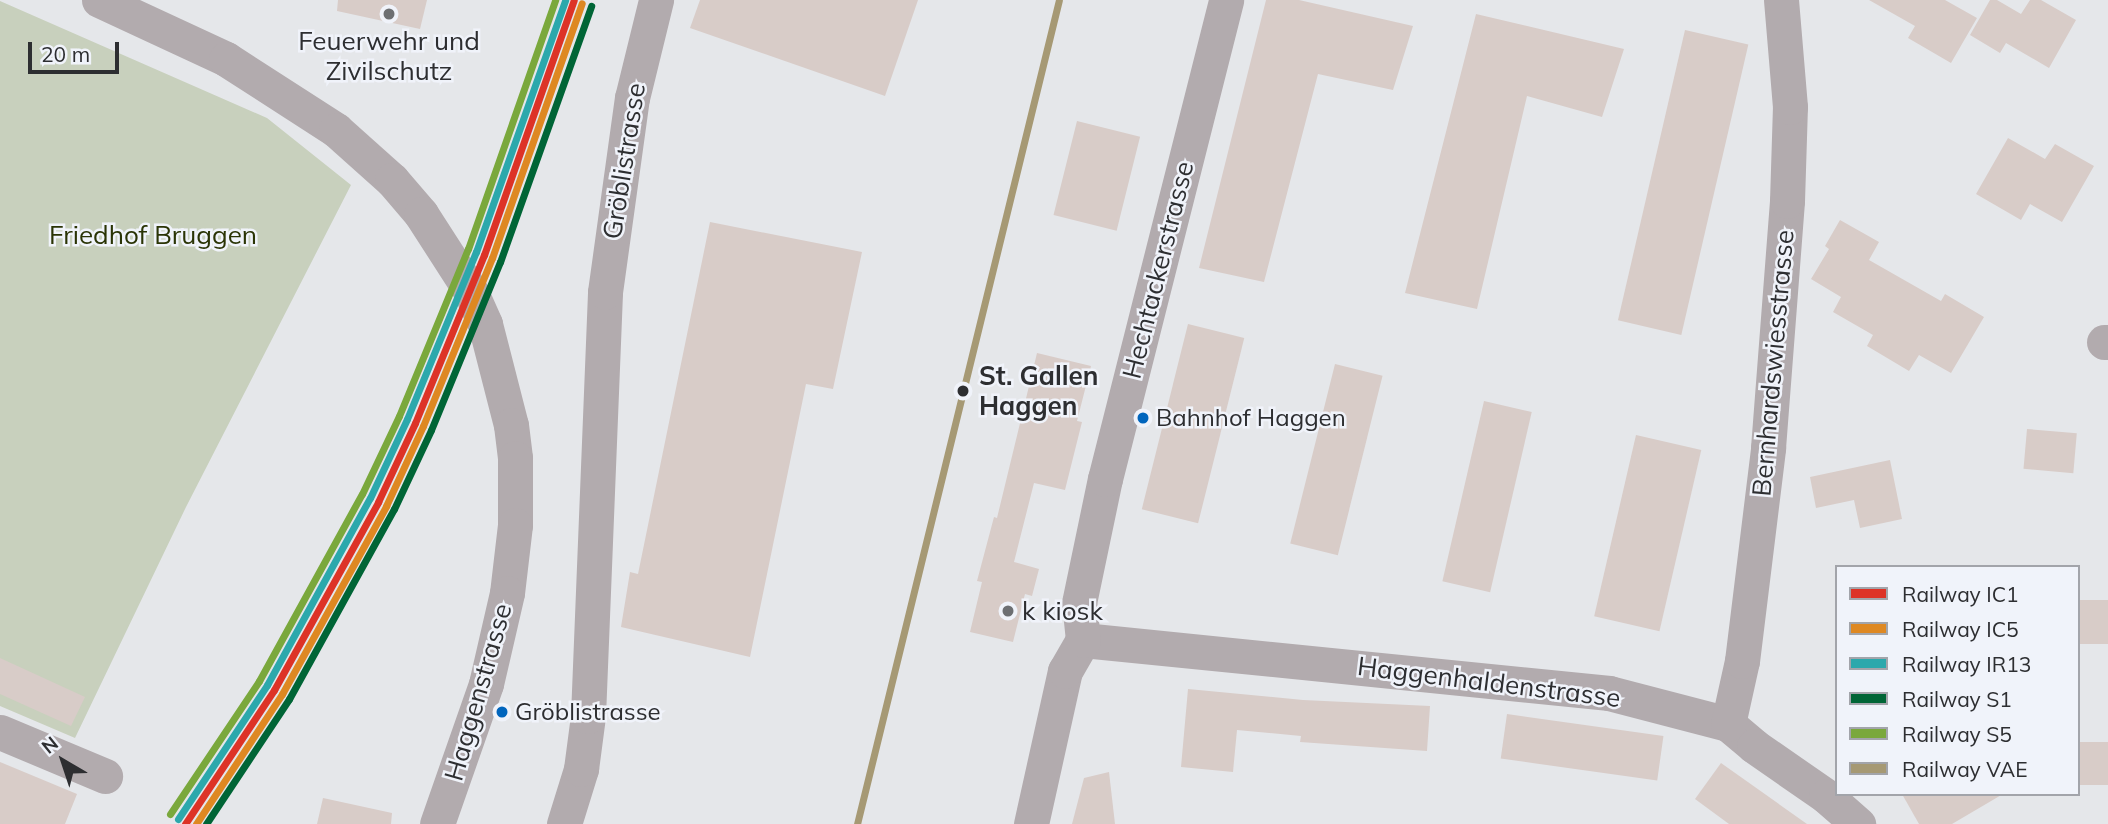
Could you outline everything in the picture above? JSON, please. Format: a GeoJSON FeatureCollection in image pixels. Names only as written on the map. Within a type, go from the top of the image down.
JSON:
{"type":"FeatureCollection","features":[{"type":"Feature","properties":{"kind":"street","name":"Haggenstrasse"},"geometry":{"type":"LineString","coordinates":[[99,0],[226,59],[336,130],[392,180],[421,214],[470,290],[485,324],[511,425],[516,491],[514,536],[507,593],[486,684],[437,824]]}},
{"type":"Feature","properties":{"kind":"street","name":"Gröblistrasse"},"geometry":{"type":"LineString","coordinates":[[564,824],[581,769],[588,716],[600,348],[605,292],[632,98],[656,0]]}},
{"type":"Feature","properties":{"kind":"street","name":"Hechtackerstrasse"},"geometry":{"type":"LineString","coordinates":[[1083,640],[1079,603],[1105,479],[1226,0]]}},
{"type":"Feature","properties":{"kind":"street","name":"Bernhardswiesstrasse"},"geometry":{"type":"LineString","coordinates":[[1728,724],[1742,661],[1768,448],[1787,201],[1790,107],[1781,0]]}},
{"type":"Feature","properties":{"kind":"street","name":"Haggenhaldenstrasse"},"geometry":{"type":"LineString","coordinates":[[1083,640],[1609,692],[1728,724],[1754,746],[1826,796],[1858,824]]}},
{"type":"Feature","properties":{"kind":"street"},"geometry":{"type":"LineString","coordinates":[[1031,824],[1065,671],[1083,640]]}},
{"type":"Feature","properties":{"kind":"street"},"geometry":{"type":"LineString","coordinates":[[0,732],[105,776]]}},
{"type":"Feature","properties":{"kind":"green space","name":"Friedhof Bruggen"},"geometry":{"type":"Polygon","coordinates":[[[0,1],[267,118],[351,185],[186,507],[75,738],[0,706],[0,1]]]}},
{"type":"Feature","properties":{"kind":"building","name":"Feuerwehr und Zivilschutz"},"geometry":{"type":"Polygon","coordinates":[[[338,0],[427,0],[420,29],[337,11],[338,0]]]}},
{"type":"Feature","properties":{"kind":"building"},"geometry":{"type":"Polygon","coordinates":[[[700,0],[918,0],[885,96],[690,28],[700,0]]]}},
{"type":"Feature","properties":{"kind":"building"},"geometry":{"type":"Polygon","coordinates":[[[1266,0],[1299,0],[1413,26],[1393,90],[1318,74],[1264,282],[1199,268],[1266,0]]]}},
{"type":"Feature","properties":{"kind":"building"},"geometry":{"type":"Polygon","coordinates":[[[1869,0],[1945,0],[1977,18],[1951,63],[1908,38],[1915,26],[1869,0]]]}},
{"type":"Feature","properties":{"kind":"building"},"geometry":{"type":"Polygon","coordinates":[[[1990,0],[1997,0],[2021,14],[2030,0],[2041,0],[2076,20],[2049,68],[2006,43],[2000,53],[1970,35],[1990,0]]]}},
{"type":"Feature","properties":{"kind":"building"},"geometry":{"type":"Polygon","coordinates":[[[1476,14],[1624,49],[1602,117],[1527,96],[1477,309],[1405,293],[1476,14]]]}},
{"type":"Feature","properties":{"kind":"building"},"geometry":{"type":"Polygon","coordinates":[[[1685,30],[1748,45],[1681,335],[1618,320],[1685,30]]]}},
{"type":"Feature","properties":{"kind":"building"},"geometry":{"type":"Polygon","coordinates":[[[1077,121],[1140,137],[1117,231],[1054,215],[1077,121]]]}},
{"type":"Feature","properties":{"kind":"building"},"geometry":{"type":"Polygon","coordinates":[[[2008,138],[2045,159],[2055,144],[2094,166],[2062,222],[2030,204],[2021,220],[1976,194],[2008,138]]]}},
{"type":"Feature","properties":{"kind":"building"},"geometry":{"type":"Polygon","coordinates":[[[1840,220],[1879,242],[1869,260],[1941,301],[1945,294],[1984,317],[1951,373],[1919,355],[1909,371],[1867,346],[1873,335],[1833,312],[1841,297],[1811,279],[1829,249],[1825,246],[1840,220]]]}},
{"type":"Feature","properties":{"kind":"building"},"geometry":{"type":"Polygon","coordinates":[[[710,222],[862,252],[833,389],[806,384],[750,657],[621,627],[630,572],[638,574],[710,222]]]}},
{"type":"Feature","properties":{"kind":"building"},"geometry":{"type":"Polygon","coordinates":[[[1188,324],[1244,338],[1198,523],[1142,509],[1188,324]]]}},
{"type":"Feature","properties":{"kind":"building"},"geometry":{"type":"Polygon","coordinates":[[[1037,353],[1091,366],[1077,421],[1082,422],[1065,490],[1034,483],[1014,562],[1039,569],[1032,596],[1025,594],[1013,642],[970,632],[982,582],[977,581],[994,517],[997,518],[1037,353]]]}},
{"type":"Feature","properties":{"kind":"building"},"geometry":{"type":"Polygon","coordinates":[[[1335,364],[1383,376],[1338,555],[1290,544],[1335,364]]]}},
{"type":"Feature","properties":{"kind":"building"},"geometry":{"type":"Polygon","coordinates":[[[1484,401],[1532,412],[1490,592],[1442,581],[1484,401]]]}},
{"type":"Feature","properties":{"kind":"building"},"geometry":{"type":"Polygon","coordinates":[[[2027,429],[2077,433],[2073,473],[2024,469],[2027,429]]]}},
{"type":"Feature","properties":{"kind":"building"},"geometry":{"type":"Polygon","coordinates":[[[1636,435],[1701,450],[1659,631],[1594,616],[1636,435]]]}},
{"type":"Feature","properties":{"kind":"building"},"geometry":{"type":"Polygon","coordinates":[[[1890,460],[1902,519],[1860,528],[1854,500],[1816,508],[1810,477],[1890,460]]]}},
{"type":"Feature","properties":{"kind":"building"},"geometry":{"type":"Polygon","coordinates":[[[2080,600],[2108,600],[2108,644],[2080,644],[2080,600]]]}},
{"type":"Feature","properties":{"kind":"building"},"geometry":{"type":"Polygon","coordinates":[[[0,658],[85,697],[71,726],[0,694],[0,658]]]}},
{"type":"Feature","properties":{"kind":"building"},"geometry":{"type":"Polygon","coordinates":[[[1188,689],[1303,700],[1430,706],[1427,751],[1300,742],[1301,736],[1237,730],[1233,772],[1181,767],[1188,689]]]}},
{"type":"Feature","properties":{"kind":"building"},"geometry":{"type":"Polygon","coordinates":[[[1507,714],[1663,736],[1657,781],[1501,759],[1507,714]]]}},
{"type":"Feature","properties":{"kind":"building"},"geometry":{"type":"Polygon","coordinates":[[[2080,742],[2108,742],[2108,785],[2080,785],[2080,742]]]}},
{"type":"Feature","properties":{"kind":"building"},"geometry":{"type":"Polygon","coordinates":[[[0,762],[77,794],[65,824],[0,824],[0,762]]]}},
{"type":"Feature","properties":{"kind":"building"},"geometry":{"type":"Polygon","coordinates":[[[1721,763],[1807,824],[1729,824],[1695,799],[1721,763]]]}},
{"type":"Feature","properties":{"kind":"building"},"geometry":{"type":"Polygon","coordinates":[[[1109,772],[1115,824],[1072,824],[1084,778],[1109,772]]]}},
{"type":"Feature","properties":{"kind":"building"},"geometry":{"type":"Polygon","coordinates":[[[1903,796],[2000,796],[1952,824],[1919,824],[1903,796]]]}},
{"type":"Feature","properties":{"kind":"building"},"geometry":{"type":"Polygon","coordinates":[[[323,798],[392,813],[391,824],[317,824],[323,798]]]}},
{"type":"Feature","properties":{"kind":"rail line","name":"S5"},"geometry":{"type":"LineString","coordinates":[[170,814],[259,681],[362,494],[399,416],[468,249],[555,0]]}},
{"type":"Feature","properties":{"kind":"rail line","name":"IR13"},"geometry":{"type":"LineString","coordinates":[[178,819],[267,685],[370,498],[407,419],[476,252],[565,0]]}},
{"type":"Feature","properties":{"kind":"rail line","name":"IC1"},"geometry":{"type":"LineString","coordinates":[[185,824],[274,690],[378,502],[415,423],[484,255],[574,0]]}},
{"type":"Feature","properties":{"kind":"rail line","name":"VAE"},"geometry":{"type":"LineString","coordinates":[[857,824],[1059,0]]}},
{"type":"Feature","properties":{"kind":"rail line","name":"IC5"},"geometry":{"type":"LineString","coordinates":[[196,824],[282,694],[386,506],[423,426],[492,258],[582,3]]}},
{"type":"Feature","properties":{"kind":"rail line","name":"S1"},"geometry":{"type":"LineString","coordinates":[[206,824],[289,699],[394,509],[431,430],[500,262],[591,6]]}},
{"type":"Feature","properties":{"kind":"place","name":"Feuerwehr und Zivilschutz"},"geometry":{"type":"Point","coordinates":[389,14]}},
{"type":"Feature","properties":{"kind":"place","name":"St. Gallen Haggen"},"geometry":{"type":"Point","coordinates":[963,391]}},
{"type":"Feature","properties":{"kind":"place","name":"Bahnhof Haggen"},"geometry":{"type":"Point","coordinates":[1143,418]}},
{"type":"Feature","properties":{"kind":"place","name":"k kiosk"},"geometry":{"type":"Point","coordinates":[1008,611]}},
{"type":"Feature","properties":{"kind":"place","name":"Gröblistrasse"},"geometry":{"type":"Point","coordinates":[502,712]}}]}
